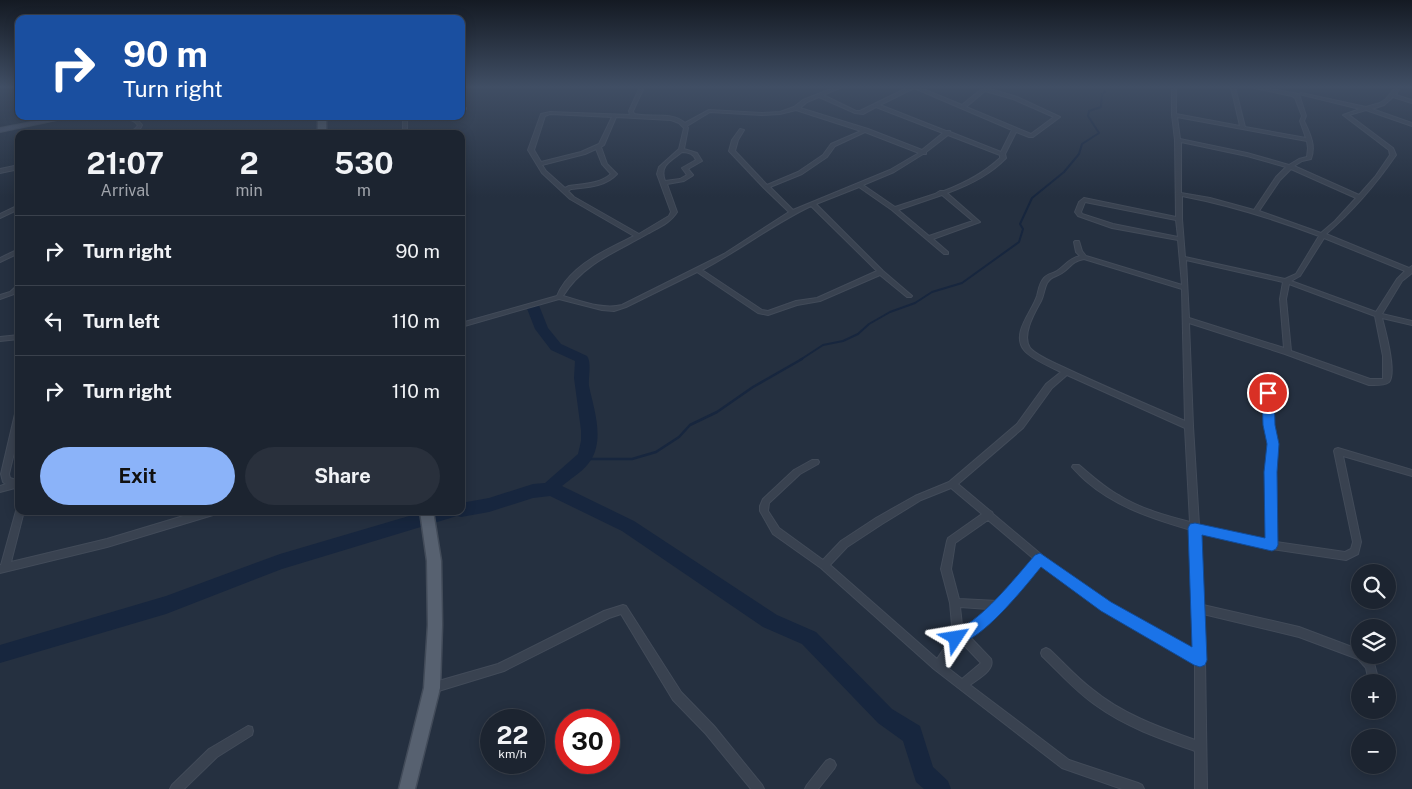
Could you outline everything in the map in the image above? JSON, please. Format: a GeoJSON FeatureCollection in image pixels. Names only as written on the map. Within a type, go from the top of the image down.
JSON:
{"type":"FeatureCollection","features":[{"type":"Feature","properties":{"kind":"main road"},"geometry":{"type":"LineString","coordinates":[[407,789],[432,688],[435,626],[434,561],[427,515]]}},
{"type":"Feature","properties":{"kind":"street"},"geometry":{"type":"LineString","coordinates":[[0,130],[32,124]]}},
{"type":"Feature","properties":{"kind":"street"},"geometry":{"type":"LineString","coordinates":[[540,124],[531,150],[544,172],[572,198],[640,237]]}},
{"type":"Feature","properties":{"kind":"street"},"geometry":{"type":"LineString","coordinates":[[540,164],[598,147],[601,145],[611,124]]}},
{"type":"Feature","properties":{"kind":"street"},"geometry":{"type":"LineString","coordinates":[[559,297],[572,276],[600,258],[664,223],[674,212],[660,174],[661,168],[681,150],[685,124]]}},
{"type":"Feature","properties":{"kind":"street"},"geometry":{"type":"LineString","coordinates":[[846,124],[924,153]]}},
{"type":"Feature","properties":{"kind":"street"},"geometry":{"type":"LineString","coordinates":[[926,124],[1002,154]]}},
{"type":"Feature","properties":{"kind":"street"},"geometry":{"type":"LineString","coordinates":[[1003,124],[1029,135],[1034,135],[1049,124]]}},
{"type":"Feature","properties":{"kind":"street"},"geometry":{"type":"LineString","coordinates":[[1175,124],[1178,140],[1180,239],[1184,258],[1189,426],[1195,528],[1200,660],[1201,789]]}},
{"type":"Feature","properties":{"kind":"street"},"geometry":{"type":"LineString","coordinates":[[1225,124],[1310,140]]}},
{"type":"Feature","properties":{"kind":"street"},"geometry":{"type":"LineString","coordinates":[[1256,211],[1278,179],[1302,158],[1309,158],[1311,153],[1310,140],[1303,124]]}},
{"type":"Feature","properties":{"kind":"street"},"geometry":{"type":"LineString","coordinates":[[1286,281],[1298,274],[1323,234],[1377,178],[1393,155],[1391,149],[1357,124]]}},
{"type":"Feature","properties":{"kind":"street"},"geometry":{"type":"LineString","coordinates":[[894,209],[966,184],[984,174],[1003,158],[1002,154],[1015,129]]}},
{"type":"Feature","properties":{"kind":"street"},"geometry":{"type":"LineString","coordinates":[[742,130],[735,140],[732,151],[766,188],[793,213]]}},
{"type":"Feature","properties":{"kind":"street"},"geometry":{"type":"LineString","coordinates":[[766,188],[800,173],[825,156],[833,145],[866,130]]}},
{"type":"Feature","properties":{"kind":"street"},"geometry":{"type":"LineString","coordinates":[[465,323],[559,297],[602,308],[614,309],[728,254],[771,224],[793,213],[861,186],[901,167],[924,153],[948,132]]}},
{"type":"Feature","properties":{"kind":"street"},"geometry":{"type":"LineString","coordinates":[[1178,140],[1254,156],[1291,167],[1359,197]]}},
{"type":"Feature","properties":{"kind":"street"},"geometry":{"type":"LineString","coordinates":[[564,191],[569,188],[603,182],[611,178],[614,174],[605,164],[598,147]]}},
{"type":"Feature","properties":{"kind":"street"},"geometry":{"type":"LineString","coordinates":[[664,183],[688,178],[690,175],[685,168],[699,161],[698,157],[689,150],[681,150]]}},
{"type":"Feature","properties":{"kind":"street"},"geometry":{"type":"LineString","coordinates":[[0,170],[15,166]]}},
{"type":"Feature","properties":{"kind":"street"},"geometry":{"type":"LineString","coordinates":[[861,186],[894,209],[946,253]]}},
{"type":"Feature","properties":{"kind":"street"},"geometry":{"type":"LineString","coordinates":[[929,238],[977,222],[942,192]]}},
{"type":"Feature","properties":{"kind":"street"},"geometry":{"type":"LineString","coordinates":[[1179,194],[1208,198],[1256,211],[1323,234],[1411,270],[1399,280],[1378,315],[1383,334],[1387,370],[1386,380],[1381,382],[1369,382],[1288,352],[1186,320]]}},
{"type":"Feature","properties":{"kind":"street"},"geometry":{"type":"LineString","coordinates":[[1179,219],[1084,200],[1078,212],[1080,215],[1112,226],[1180,239]]}},
{"type":"Feature","properties":{"kind":"street"},"geometry":{"type":"LineString","coordinates":[[813,205],[881,272],[909,296]]}},
{"type":"Feature","properties":{"kind":"street"},"geometry":{"type":"LineString","coordinates":[[0,216],[15,210]]}},
{"type":"Feature","properties":{"kind":"street"},"geometry":{"type":"LineString","coordinates":[[1077,242],[1079,252],[1084,257]]}},
{"type":"Feature","properties":{"kind":"street"},"geometry":{"type":"LineString","coordinates":[[0,260],[15,253]]}},
{"type":"Feature","properties":{"kind":"street"},"geometry":{"type":"LineString","coordinates":[[1185,288],[1084,257],[1076,258],[1058,273],[1047,278],[1040,290],[1040,296],[1025,329],[1025,343],[1033,356],[1189,426]]}},
{"type":"Feature","properties":{"kind":"street"},"geometry":{"type":"LineString","coordinates":[[1184,258],[1286,281],[1378,315],[1412,323]]}},
{"type":"Feature","properties":{"kind":"street"},"geometry":{"type":"LineString","coordinates":[[697,269],[760,312],[768,313],[796,304],[818,300],[881,272]]}},
{"type":"Feature","properties":{"kind":"street"},"geometry":{"type":"LineString","coordinates":[[1286,281],[1283,306],[1288,352]]}},
{"type":"Feature","properties":{"kind":"street"},"geometry":{"type":"LineString","coordinates":[[0,297],[15,290]]}},
{"type":"Feature","properties":{"kind":"street"},"geometry":{"type":"LineString","coordinates":[[0,339],[15,337]]}},
{"type":"Feature","properties":{"kind":"street"},"geometry":{"type":"LineString","coordinates":[[824,565],[844,544],[879,521],[918,498],[952,484],[1020,426],[1050,386],[1066,372]]}},
{"type":"Feature","properties":{"kind":"street"},"geometry":{"type":"LineString","coordinates":[[1272,384],[1268,393],[1269,425],[1273,444],[1270,472],[1272,545]]}},
{"type":"Feature","properties":{"kind":"street"},"geometry":{"type":"LineString","coordinates":[[15,432],[5,474],[6,480],[15,484]]}},
{"type":"Feature","properties":{"kind":"street"},"geometry":{"type":"LineString","coordinates":[[1076,467],[1099,488],[1113,497],[1129,505],[1195,528],[1272,545],[1346,556],[1355,551],[1357,542],[1338,451],[1412,473]]}},
{"type":"Feature","properties":{"kind":"street"},"geometry":{"type":"LineString","coordinates":[[815,462],[798,472],[766,501],[764,511],[776,531],[824,565],[938,666],[1066,764],[1138,789]]}},
{"type":"Feature","properties":{"kind":"street"},"geometry":{"type":"LineString","coordinates":[[952,484],[1040,559],[1106,606],[1200,660]]}},
{"type":"Feature","properties":{"kind":"street"},"geometry":{"type":"LineString","coordinates":[[0,489],[15,486]]}},
{"type":"Feature","properties":{"kind":"street"},"geometry":{"type":"LineString","coordinates":[[962,685],[987,662],[963,637],[957,625],[955,603],[946,569],[950,541],[989,514]]}},
{"type":"Feature","properties":{"kind":"street"},"geometry":{"type":"LineString","coordinates":[[2,569],[19,515]]}},
{"type":"Feature","properties":{"kind":"street"},"geometry":{"type":"LineString","coordinates":[[2,569],[107,543],[200,515]]}},
{"type":"Feature","properties":{"kind":"street"},"geometry":{"type":"LineString","coordinates":[[938,666],[956,638],[963,637],[1000,605],[1040,559]]}},
{"type":"Feature","properties":{"kind":"street"},"geometry":{"type":"LineString","coordinates":[[955,603],[1000,605]]}},
{"type":"Feature","properties":{"kind":"street"},"geometry":{"type":"LineString","coordinates":[[432,688],[500,668],[607,614],[623,608],[677,696],[710,730],[758,789]]}},
{"type":"Feature","properties":{"kind":"street"},"geometry":{"type":"LineString","coordinates":[[1198,608],[1299,632],[1351,652]]}},
{"type":"Feature","properties":{"kind":"street"},"geometry":{"type":"LineString","coordinates":[[1046,653],[1088,694],[1121,716],[1200,747]]}},
{"type":"Feature","properties":{"kind":"street"},"geometry":{"type":"LineString","coordinates":[[176,789],[213,753],[248,731]]}},
{"type":"Feature","properties":{"kind":"street"},"geometry":{"type":"LineString","coordinates":[[811,789],[830,765]]}},
{"type":"Feature","properties":{"kind":"waterway"},"geometry":{"type":"LineString","coordinates":[[800,360],[823,345],[843,341],[858,334],[869,324],[890,312],[915,303],[932,292],[962,283],[1019,242],[1023,229],[1020,224],[1032,198],[1064,172],[1079,154],[1082,144],[1099,133],[1093,124]]}},
{"type":"Feature","properties":{"kind":"waterway"},"geometry":{"type":"LineString","coordinates":[[533,306],[542,329],[556,347],[582,359],[582,387],[588,419],[589,441],[588,450],[584,458],[550,489]]}},
{"type":"Feature","properties":{"kind":"waterway"},"geometry":{"type":"LineString","coordinates":[[584,459],[632,459],[656,452],[679,437],[690,425],[717,412],[753,387],[802,359]]}},
{"type":"Feature","properties":{"kind":"waterway"},"geometry":{"type":"LineString","coordinates":[[465,509],[489,505],[533,491],[550,489]]}},
{"type":"Feature","properties":{"kind":"waterway"},"geometry":{"type":"LineString","coordinates":[[550,489],[628,526],[770,621],[809,638],[885,716],[912,734],[924,774],[940,789]]}},
{"type":"Feature","properties":{"kind":"waterway"},"geometry":{"type":"LineString","coordinates":[[0,654],[166,605],[280,562],[438,515]]}},
{"type":"Feature","properties":{"kind":"route"},"geometry":{"type":"LineString","coordinates":[[956,638],[963,637],[1000,605],[1040,559],[1106,606],[1200,660],[1195,528],[1272,545],[1270,472],[1273,444],[1269,425],[1268,393]]}}]}
